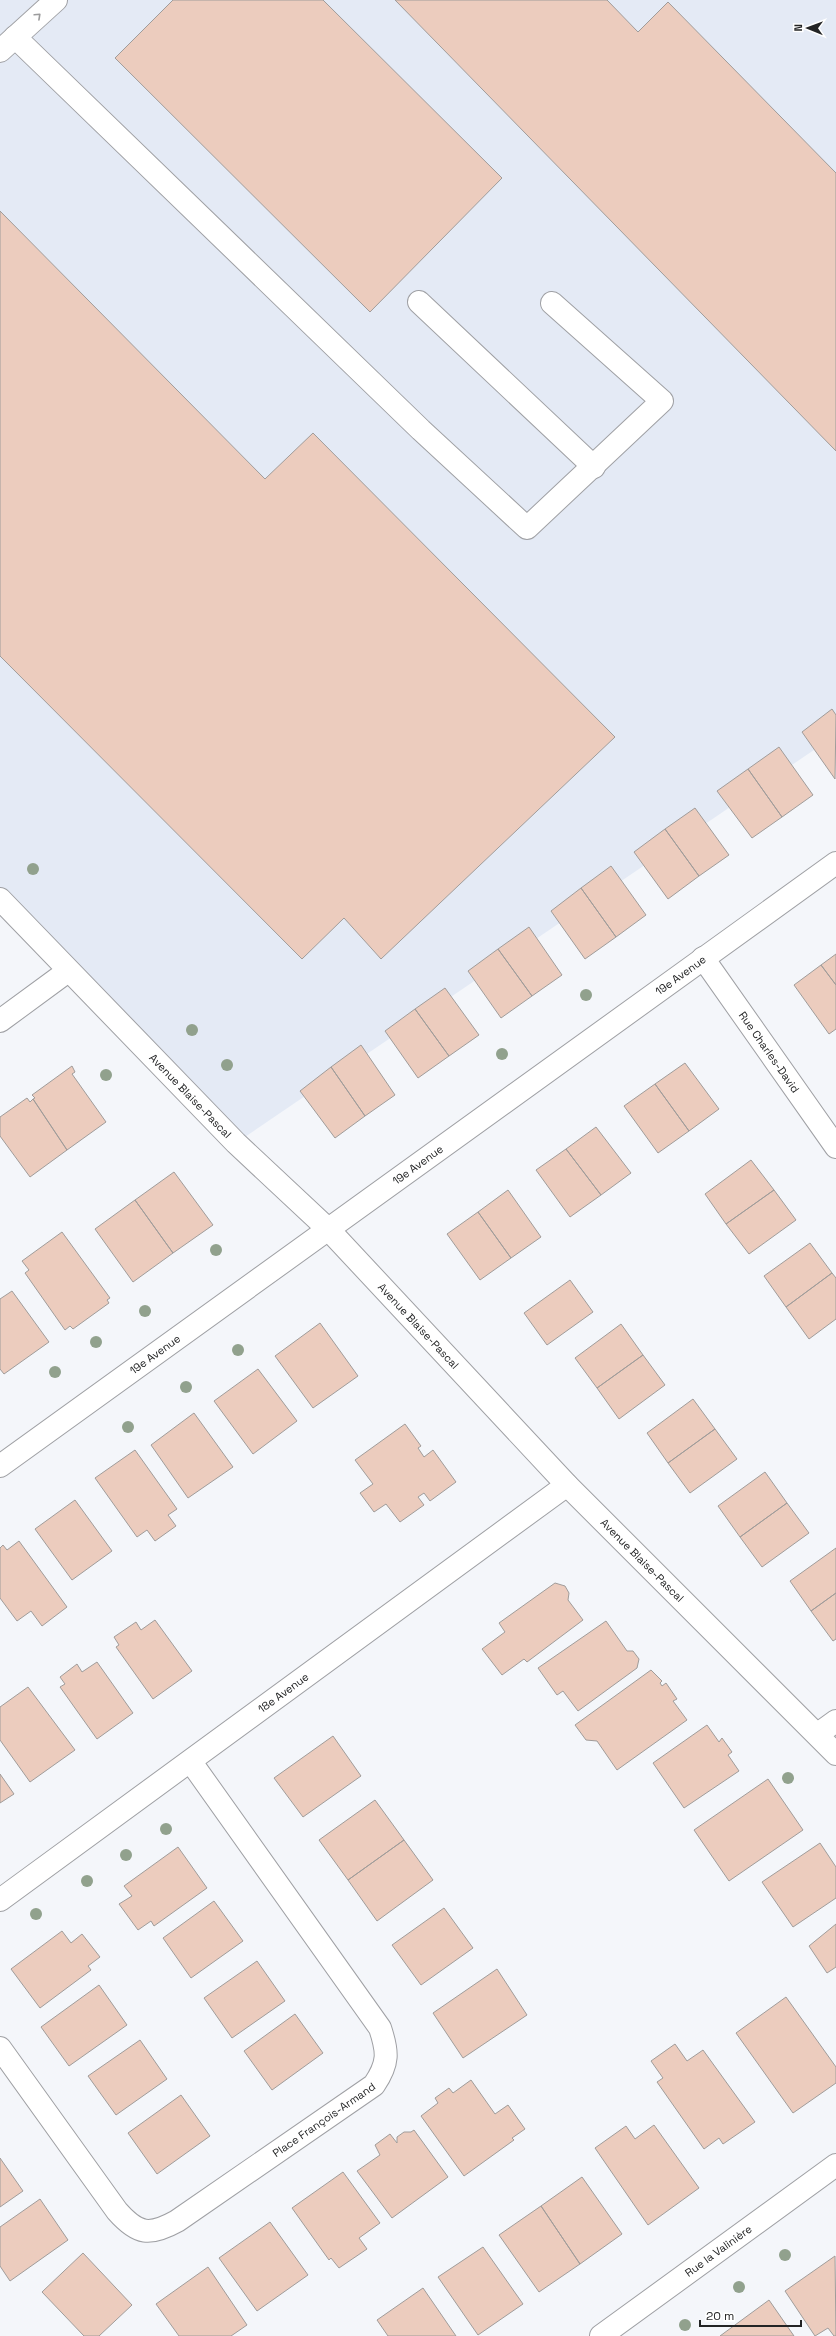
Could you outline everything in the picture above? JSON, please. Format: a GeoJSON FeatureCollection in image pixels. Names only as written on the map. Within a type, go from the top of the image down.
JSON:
{"type":"FeatureCollection","features":[{"type":"Feature","properties":{"kind":"street"},"geometry":{"type":"LineString","coordinates":[[56,0],[8,44],[527,528],[594,467],[662,401],[552,303]]}},
{"type":"Feature","properties":{"kind":"street"},"geometry":{"type":"LineString","coordinates":[[419,302],[594,467]]}},
{"type":"Feature","properties":{"kind":"street","name":"19e Avenue"},"geometry":{"type":"LineString","coordinates":[[0,1466],[836,863]]}},
{"type":"Feature","properties":{"kind":"street","name":"Avenue Blaise-Pascal"},"geometry":{"type":"LineString","coordinates":[[0,900],[236,1143],[329,1230],[567,1485],[818,1734],[836,1754]]}},
{"type":"Feature","properties":{"kind":"street","name":"Rue Charles-David"},"geometry":{"type":"LineString","coordinates":[[703,958],[836,1146]]}},
{"type":"Feature","properties":{"kind":"street"},"geometry":{"type":"LineString","coordinates":[[0,1021],[68,971]]}},
{"type":"Feature","properties":{"kind":"street","name":"18e Avenue"},"geometry":{"type":"LineString","coordinates":[[0,1900],[191,1762],[567,1485]]}},
{"type":"Feature","properties":{"kind":"street"},"geometry":{"type":"LineString","coordinates":[[818,1734],[836,1721]]}},
{"type":"Feature","properties":{"kind":"street","name":"Place François-Armand"},"geometry":{"type":"LineString","coordinates":[[0,2048],[117,2211],[130,2226],[145,2231],[161,2230],[177,2221],[374,2085],[382,2073],[387,2058],[385,2043],[380,2028],[191,1762]]}},
{"type":"Feature","properties":{"kind":"street","name":"Rue la Valinière"},"geometry":{"type":"LineString","coordinates":[[601,2336],[836,2165]]}},
{"type":"Feature","properties":{"kind":"shaded area"},"geometry":{"type":"Polygon","coordinates":[[[0,0],[836,0],[836,735],[236,1143],[0,899],[0,0]]]}},
{"type":"Feature","properties":{"kind":"building"},"geometry":{"type":"Polygon","coordinates":[[[173,0],[323,0],[502,178],[370,312],[115,58],[173,0]]]}},
{"type":"Feature","properties":{"kind":"building"},"geometry":{"type":"Polygon","coordinates":[[[395,0],[607,0],[638,32],[668,2],[836,173],[836,451],[395,0]]]}},
{"type":"Feature","properties":{"kind":"building"},"geometry":{"type":"Polygon","coordinates":[[[0,211],[265,479],[313,433],[615,737],[381,959],[344,918],[302,959],[0,656],[0,211]]]}},
{"type":"Feature","properties":{"kind":"building"},"geometry":{"type":"Polygon","coordinates":[[[832,709],[836,715],[835,779],[802,732],[832,709]]]}},
{"type":"Feature","properties":{"kind":"building"},"geometry":{"type":"Polygon","coordinates":[[[779,747],[813,795],[782,817],[748,769],[779,747]]]}},
{"type":"Feature","properties":{"kind":"building"},"geometry":{"type":"Polygon","coordinates":[[[748,769],[782,817],[752,838],[717,791],[748,769]]]}},
{"type":"Feature","properties":{"kind":"building"},"geometry":{"type":"Polygon","coordinates":[[[695,808],[729,855],[699,876],[665,829],[695,808]]]}},
{"type":"Feature","properties":{"kind":"building"},"geometry":{"type":"Polygon","coordinates":[[[665,829],[699,876],[668,899],[634,852],[665,829]]]}},
{"type":"Feature","properties":{"kind":"building"},"geometry":{"type":"Polygon","coordinates":[[[611,866],[646,915],[616,937],[581,888],[611,866]]]}},
{"type":"Feature","properties":{"kind":"building"},"geometry":{"type":"Polygon","coordinates":[[[581,888],[616,937],[585,959],[551,911],[581,888]]]}},
{"type":"Feature","properties":{"kind":"building"},"geometry":{"type":"Polygon","coordinates":[[[529,927],[562,975],[532,996],[498,949],[529,927]]]}},
{"type":"Feature","properties":{"kind":"building"},"geometry":{"type":"Polygon","coordinates":[[[498,949],[532,996],[501,1018],[468,971],[498,949]]]}},
{"type":"Feature","properties":{"kind":"building"},"geometry":{"type":"Polygon","coordinates":[[[836,954],[836,985],[821,965],[836,954]]]}},
{"type":"Feature","properties":{"kind":"building"},"geometry":{"type":"Polygon","coordinates":[[[821,965],[836,985],[836,1029],[829,1034],[794,985],[821,965]]]}},
{"type":"Feature","properties":{"kind":"building"},"geometry":{"type":"Polygon","coordinates":[[[445,988],[479,1035],[449,1056],[415,1009],[445,988]]]}},
{"type":"Feature","properties":{"kind":"building"},"geometry":{"type":"Polygon","coordinates":[[[415,1009],[449,1056],[418,1078],[385,1031],[415,1009]]]}},
{"type":"Feature","properties":{"kind":"building"},"geometry":{"type":"Polygon","coordinates":[[[361,1045],[395,1095],[365,1116],[331,1067],[361,1045]]]}},
{"type":"Feature","properties":{"kind":"building"},"geometry":{"type":"Polygon","coordinates":[[[685,1063],[719,1109],[689,1131],[655,1084],[685,1063]]]}},
{"type":"Feature","properties":{"kind":"building"},"geometry":{"type":"Polygon","coordinates":[[[72,1066],[75,1072],[72,1074],[106,1122],[67,1150],[33,1099],[35,1098],[32,1095],[72,1066]]]}},
{"type":"Feature","properties":{"kind":"building"},"geometry":{"type":"Polygon","coordinates":[[[331,1067],[365,1116],[335,1138],[300,1091],[331,1067]]]}},
{"type":"Feature","properties":{"kind":"building"},"geometry":{"type":"Polygon","coordinates":[[[655,1084],[689,1131],[658,1153],[624,1106],[655,1084]]]}},
{"type":"Feature","properties":{"kind":"building"},"geometry":{"type":"Polygon","coordinates":[[[27,1098],[30,1102],[33,1099],[67,1150],[30,1177],[0,1136],[0,1117],[27,1098]]]}},
{"type":"Feature","properties":{"kind":"building"},"geometry":{"type":"Polygon","coordinates":[[[596,1127],[631,1173],[601,1195],[566,1149],[596,1127]]]}},
{"type":"Feature","properties":{"kind":"building"},"geometry":{"type":"Polygon","coordinates":[[[566,1149],[601,1195],[570,1217],[536,1170],[566,1149]]]}},
{"type":"Feature","properties":{"kind":"building"},"geometry":{"type":"Polygon","coordinates":[[[751,1160],[774,1190],[726,1224],[705,1194],[751,1160]]]}},
{"type":"Feature","properties":{"kind":"building"},"geometry":{"type":"Polygon","coordinates":[[[174,1172],[213,1225],[173,1253],[135,1200],[174,1172]]]}},
{"type":"Feature","properties":{"kind":"building"},"geometry":{"type":"Polygon","coordinates":[[[508,1190],[541,1237],[511,1258],[478,1212],[508,1190]]]}},
{"type":"Feature","properties":{"kind":"building"},"geometry":{"type":"Polygon","coordinates":[[[774,1190],[796,1220],[749,1254],[726,1224],[774,1190]]]}},
{"type":"Feature","properties":{"kind":"building"},"geometry":{"type":"Polygon","coordinates":[[[135,1200],[173,1253],[133,1282],[95,1229],[135,1200]]]}},
{"type":"Feature","properties":{"kind":"building"},"geometry":{"type":"Polygon","coordinates":[[[478,1212],[511,1258],[480,1280],[447,1234],[478,1212]]]}},
{"type":"Feature","properties":{"kind":"building"},"geometry":{"type":"Polygon","coordinates":[[[62,1232],[110,1298],[107,1300],[109,1303],[73,1329],[70,1326],[65,1330],[25,1273],[29,1270],[22,1261],[62,1232]]]}},
{"type":"Feature","properties":{"kind":"building"},"geometry":{"type":"Polygon","coordinates":[[[810,1243],[832,1273],[786,1307],[764,1276],[810,1243]]]}},
{"type":"Feature","properties":{"kind":"building"},"geometry":{"type":"Polygon","coordinates":[[[832,1273],[836,1278],[836,1319],[809,1339],[786,1307],[832,1273]]]}},
{"type":"Feature","properties":{"kind":"building"},"geometry":{"type":"Polygon","coordinates":[[[570,1280],[593,1312],[547,1345],[524,1313],[570,1280]]]}},
{"type":"Feature","properties":{"kind":"building"},"geometry":{"type":"Polygon","coordinates":[[[12,1291],[49,1342],[4,1374],[0,1369],[0,1299],[12,1291]]]}},
{"type":"Feature","properties":{"kind":"building"},"geometry":{"type":"Polygon","coordinates":[[[320,1323],[358,1376],[313,1408],[275,1356],[320,1323]]]}},
{"type":"Feature","properties":{"kind":"building"},"geometry":{"type":"Polygon","coordinates":[[[621,1324],[643,1355],[597,1388],[575,1358],[621,1324]]]}},
{"type":"Feature","properties":{"kind":"building"},"geometry":{"type":"Polygon","coordinates":[[[643,1355],[665,1385],[619,1419],[597,1388],[643,1355]]]}},
{"type":"Feature","properties":{"kind":"building"},"geometry":{"type":"Polygon","coordinates":[[[258,1369],[297,1421],[253,1454],[214,1401],[258,1369]]]}},
{"type":"Feature","properties":{"kind":"building"},"geometry":{"type":"Polygon","coordinates":[[[693,1399],[715,1429],[668,1463],[647,1433],[693,1399]]]}},
{"type":"Feature","properties":{"kind":"building"},"geometry":{"type":"Polygon","coordinates":[[[194,1413],[233,1467],[188,1498],[151,1445],[194,1413]]]}},
{"type":"Feature","properties":{"kind":"building"},"geometry":{"type":"Polygon","coordinates":[[[405,1424],[421,1446],[418,1448],[424,1457],[433,1450],[456,1482],[430,1501],[424,1493],[418,1497],[424,1505],[400,1522],[386,1504],[374,1512],[360,1493],[373,1484],[355,1460],[405,1424]]]}},
{"type":"Feature","properties":{"kind":"building"},"geometry":{"type":"Polygon","coordinates":[[[715,1429],[737,1459],[690,1493],[668,1463],[715,1429]]]}},
{"type":"Feature","properties":{"kind":"building"},"geometry":{"type":"Polygon","coordinates":[[[135,1450],[177,1509],[168,1515],[176,1526],[155,1541],[147,1530],[137,1537],[95,1478],[135,1450]]]}},
{"type":"Feature","properties":{"kind":"building"},"geometry":{"type":"Polygon","coordinates":[[[765,1472],[787,1503],[740,1537],[718,1506],[765,1472]]]}},
{"type":"Feature","properties":{"kind":"building"},"geometry":{"type":"Polygon","coordinates":[[[75,1500],[112,1551],[72,1580],[35,1529],[75,1500]]]}},
{"type":"Feature","properties":{"kind":"building"},"geometry":{"type":"Polygon","coordinates":[[[787,1503],[809,1533],[762,1567],[740,1537],[787,1503]]]}},
{"type":"Feature","properties":{"kind":"building"},"geometry":{"type":"Polygon","coordinates":[[[19,1541],[67,1607],[42,1626],[31,1611],[17,1621],[0,1598],[0,1548],[3,1545],[7,1550],[19,1541]]]}},
{"type":"Feature","properties":{"kind":"building"},"geometry":{"type":"Polygon","coordinates":[[[836,1548],[836,1593],[811,1611],[790,1581],[836,1548]]]}},
{"type":"Feature","properties":{"kind":"building"},"geometry":{"type":"Polygon","coordinates":[[[555,1583],[565,1586],[569,1593],[568,1600],[583,1620],[527,1662],[524,1659],[502,1675],[482,1649],[505,1632],[499,1623],[555,1583]]]}},
{"type":"Feature","properties":{"kind":"building"},"geometry":{"type":"Polygon","coordinates":[[[836,1593],[836,1639],[833,1641],[811,1611],[836,1593]]]}},
{"type":"Feature","properties":{"kind":"building"},"geometry":{"type":"Polygon","coordinates":[[[155,1620],[192,1671],[153,1699],[116,1647],[119,1645],[114,1637],[136,1622],[141,1630],[155,1620]]]}},
{"type":"Feature","properties":{"kind":"building"},"geometry":{"type":"Polygon","coordinates":[[[606,1621],[627,1651],[633,1651],[639,1659],[637,1668],[578,1711],[563,1691],[557,1695],[538,1668],[606,1621]]]}},
{"type":"Feature","properties":{"kind":"building"},"geometry":{"type":"Polygon","coordinates":[[[97,1662],[133,1713],[97,1739],[60,1687],[65,1684],[60,1677],[77,1664],[82,1672],[97,1662]]]}},
{"type":"Feature","properties":{"kind":"building"},"geometry":{"type":"Polygon","coordinates":[[[651,1670],[662,1681],[660,1683],[662,1686],[666,1683],[677,1699],[673,1701],[687,1720],[617,1770],[597,1741],[586,1740],[575,1725],[651,1670]]]}},
{"type":"Feature","properties":{"kind":"building"},"geometry":{"type":"Polygon","coordinates":[[[28,1687],[75,1750],[30,1782],[0,1740],[0,1707],[28,1687]]]}},
{"type":"Feature","properties":{"kind":"building"},"geometry":{"type":"Polygon","coordinates":[[[707,1725],[719,1742],[722,1738],[732,1752],[728,1755],[739,1771],[684,1808],[653,1763],[707,1725]]]}},
{"type":"Feature","properties":{"kind":"building"},"geometry":{"type":"Polygon","coordinates":[[[333,1736],[361,1776],[303,1817],[274,1778],[333,1736]]]}},
{"type":"Feature","properties":{"kind":"building"},"geometry":{"type":"Polygon","coordinates":[[[0,1774],[14,1794],[0,1803],[0,1774]]]}},
{"type":"Feature","properties":{"kind":"building"},"geometry":{"type":"Polygon","coordinates":[[[768,1779],[803,1830],[729,1881],[694,1830],[768,1779]]]}},
{"type":"Feature","properties":{"kind":"building"},"geometry":{"type":"Polygon","coordinates":[[[375,1800],[404,1840],[348,1880],[319,1840],[375,1800]]]}},
{"type":"Feature","properties":{"kind":"building"},"geometry":{"type":"Polygon","coordinates":[[[404,1840],[433,1880],[377,1921],[348,1880],[404,1840]]]}},
{"type":"Feature","properties":{"kind":"building"},"geometry":{"type":"Polygon","coordinates":[[[820,1843],[836,1867],[836,1898],[793,1927],[762,1882],[820,1843]]]}},
{"type":"Feature","properties":{"kind":"building"},"geometry":{"type":"Polygon","coordinates":[[[178,1847],[207,1888],[154,1926],[151,1921],[138,1930],[119,1904],[132,1896],[124,1886],[178,1847]]]}},
{"type":"Feature","properties":{"kind":"building"},"geometry":{"type":"Polygon","coordinates":[[[214,1901],[243,1941],[191,1978],[163,1938],[214,1901]]]}},
{"type":"Feature","properties":{"kind":"building"},"geometry":{"type":"Polygon","coordinates":[[[444,1908],[473,1948],[421,1985],[392,1945],[444,1908]]]}},
{"type":"Feature","properties":{"kind":"building"},"geometry":{"type":"Polygon","coordinates":[[[836,1924],[836,1967],[827,1973],[809,1946],[836,1924]]]}},
{"type":"Feature","properties":{"kind":"building"},"geometry":{"type":"Polygon","coordinates":[[[62,1931],[71,1943],[82,1934],[100,1957],[88,1966],[91,1970],[40,2008],[11,1969],[62,1931]]]}},
{"type":"Feature","properties":{"kind":"building"},"geometry":{"type":"Polygon","coordinates":[[[257,1961],[285,2001],[232,2038],[204,1998],[257,1961]]]}},
{"type":"Feature","properties":{"kind":"building"},"geometry":{"type":"Polygon","coordinates":[[[497,1969],[527,2015],[463,2058],[433,2013],[497,1969]]]}},
{"type":"Feature","properties":{"kind":"building"},"geometry":{"type":"Polygon","coordinates":[[[99,1985],[127,2025],[69,2066],[41,2027],[99,1985]]]}},
{"type":"Feature","properties":{"kind":"building"},"geometry":{"type":"Polygon","coordinates":[[[786,1997],[836,2067],[836,2083],[793,2113],[736,2033],[786,1997]]]}},
{"type":"Feature","properties":{"kind":"building"},"geometry":{"type":"Polygon","coordinates":[[[295,2014],[323,2053],[272,2090],[244,2051],[295,2014]]]}},
{"type":"Feature","properties":{"kind":"building"},"geometry":{"type":"Polygon","coordinates":[[[140,2040],[167,2079],[116,2115],[88,2076],[140,2040]]]}},
{"type":"Feature","properties":{"kind":"building"},"geometry":{"type":"Polygon","coordinates":[[[675,2044],[687,2061],[703,2050],[755,2122],[723,2144],[719,2138],[704,2149],[657,2082],[663,2078],[651,2061],[675,2044]]]}},
{"type":"Feature","properties":{"kind":"building"},"geometry":{"type":"Polygon","coordinates":[[[471,2080],[495,2114],[508,2105],[525,2129],[512,2138],[514,2140],[464,2176],[421,2116],[438,2103],[435,2098],[449,2088],[453,2093],[471,2080]]]}},
{"type":"Feature","properties":{"kind":"building"},"geometry":{"type":"Polygon","coordinates":[[[181,2095],[210,2136],[157,2174],[128,2133],[181,2095]]]}},
{"type":"Feature","properties":{"kind":"building"},"geometry":{"type":"Polygon","coordinates":[[[654,2125],[699,2188],[648,2225],[595,2148],[626,2126],[635,2139],[654,2125]]]}},
{"type":"Feature","properties":{"kind":"building"},"geometry":{"type":"Polygon","coordinates":[[[414,2130],[448,2177],[392,2218],[357,2171],[380,2155],[375,2145],[390,2134],[397,2143],[397,2137],[404,2132],[411,2132],[414,2130]]]}},
{"type":"Feature","properties":{"kind":"building"},"geometry":{"type":"Polygon","coordinates":[[[0,2158],[23,2191],[0,2207],[0,2158]]]}},
{"type":"Feature","properties":{"kind":"building"},"geometry":{"type":"Polygon","coordinates":[[[343,2172],[380,2223],[359,2238],[367,2249],[339,2268],[331,2258],[329,2260],[292,2208],[343,2172]]]}},
{"type":"Feature","properties":{"kind":"building"},"geometry":{"type":"Polygon","coordinates":[[[582,2177],[622,2234],[580,2264],[541,2206],[582,2177]]]}},
{"type":"Feature","properties":{"kind":"building"},"geometry":{"type":"Polygon","coordinates":[[[40,2199],[68,2240],[10,2281],[0,2266],[0,2227],[40,2199]]]}},
{"type":"Feature","properties":{"kind":"building"},"geometry":{"type":"Polygon","coordinates":[[[541,2206],[580,2264],[539,2292],[499,2235],[541,2206]]]}},
{"type":"Feature","properties":{"kind":"building"},"geometry":{"type":"Polygon","coordinates":[[[270,2222],[308,2275],[257,2311],[219,2258],[270,2222]]]}},
{"type":"Feature","properties":{"kind":"building"},"geometry":{"type":"Polygon","coordinates":[[[483,2247],[523,2304],[478,2335],[438,2277],[483,2247]]]}},
{"type":"Feature","properties":{"kind":"building"},"geometry":{"type":"Polygon","coordinates":[[[83,2253],[132,2305],[99,2336],[84,2336],[42,2292],[83,2253]]]}},
{"type":"Feature","properties":{"kind":"building"},"geometry":{"type":"Polygon","coordinates":[[[835,2256],[836,2336],[834,2336],[828,2328],[815,2336],[785,2291],[835,2256]]]}},
{"type":"Feature","properties":{"kind":"building"},"geometry":{"type":"Polygon","coordinates":[[[208,2267],[247,2325],[231,2336],[179,2336],[156,2304],[208,2267]]]}},
{"type":"Feature","properties":{"kind":"building"},"geometry":{"type":"Polygon","coordinates":[[[423,2288],[456,2336],[388,2336],[377,2320],[423,2288]]]}},
{"type":"Feature","properties":{"kind":"building"},"geometry":{"type":"Polygon","coordinates":[[[769,2300],[794,2336],[720,2336],[769,2300]]]}}]}
